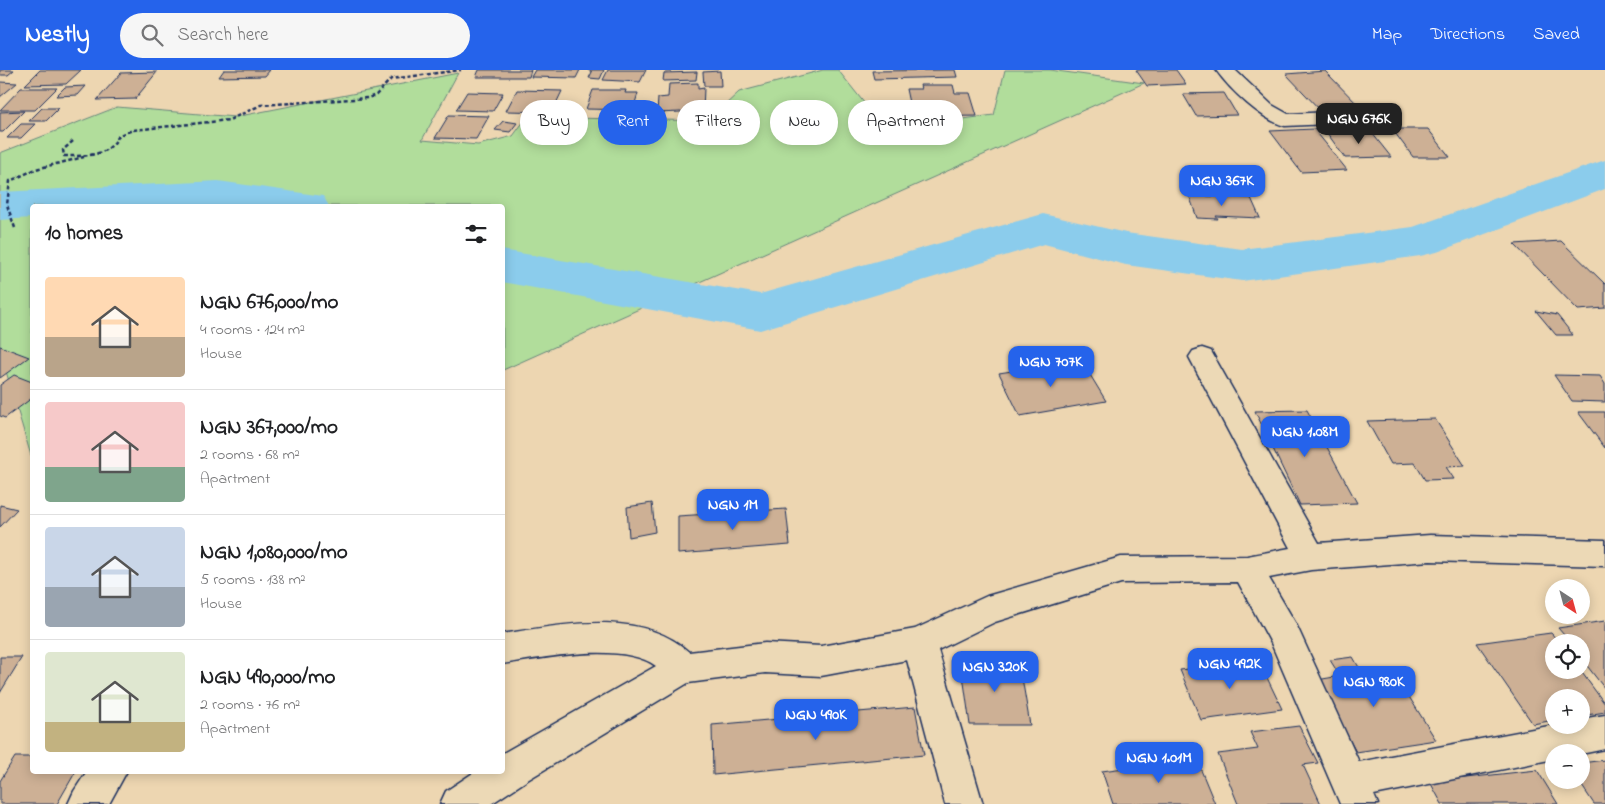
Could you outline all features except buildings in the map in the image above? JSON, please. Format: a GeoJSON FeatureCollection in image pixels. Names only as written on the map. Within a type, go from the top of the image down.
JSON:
{"type":"FeatureCollection","features":[{"type":"Feature","properties":{"kind":"street"},"geometry":{"type":"LineString","coordinates":[[1225,70],[1265,109],[1285,120],[1352,117]]}},
{"type":"Feature","properties":{"kind":"street"},"geometry":{"type":"LineString","coordinates":[[1202,357],[1311,557]]}},
{"type":"Feature","properties":{"kind":"street"},"geometry":{"type":"LineString","coordinates":[[505,773],[683,668],[765,658],[821,661],[920,643],[987,610],[1121,570],[1247,569],[1311,557],[1430,548],[1605,553]]}},
{"type":"Feature","properties":{"kind":"street"},"geometry":{"type":"LineString","coordinates":[[1247,569],[1284,635],[1354,793],[1605,732]]}},
{"type":"Feature","properties":{"kind":"street"},"geometry":{"type":"LineString","coordinates":[[505,649],[607,638],[631,641],[663,652],[683,668]]}},
{"type":"Feature","properties":{"kind":"street"},"geometry":{"type":"LineString","coordinates":[[920,643],[964,804]]}},
{"type":"Feature","properties":{"kind":"street"},"geometry":{"type":"LineString","coordinates":[[87,804],[107,774]]}},
{"type":"Feature","properties":{"kind":"street"},"geometry":{"type":"LineString","coordinates":[[459,804],[504,774]]}},
{"type":"Feature","properties":{"kind":"path"},"geometry":{"type":"LineString","coordinates":[[15,228],[7,206],[10,182],[19,176],[40,169],[104,152],[116,144],[120,135],[133,130],[229,120],[238,118],[246,109],[262,105],[368,98],[376,95],[391,79],[461,70]]}},
{"type":"Feature","properties":{"kind":"path"},"geometry":{"type":"LineString","coordinates":[[73,140],[63,150],[64,156],[89,156]]}},
{"type":"Feature","properties":{"kind":"green space"},"geometry":{"type":"Polygon","coordinates":[[[823,70],[838,70],[862,100],[848,100],[848,145],[963,145],[963,119],[994,115],[1005,70],[1050,70],[1144,83],[505,369],[505,204],[30,204],[30,452],[0,351],[0,153],[117,107],[235,117],[458,73],[422,140],[478,145],[513,136],[520,126],[520,145],[588,145],[588,118],[598,119],[598,145],[667,145],[667,120],[677,120],[677,145],[760,145],[760,100],[730,100],[739,92],[823,70]]]}},
{"type":"Feature","properties":{"kind":"waterway"},"geometry":{"type":"LineString","coordinates":[[505,267],[760,312],[1043,229],[1126,249],[1242,265],[1420,241],[1605,174]]}},
{"type":"Feature","properties":{"kind":"waterway"},"geometry":{"type":"LineString","coordinates":[[40,204],[218,195],[290,204]]}},
{"type":"Feature","properties":{"kind":"waterway"},"geometry":{"type":"LineString","coordinates":[[0,206],[30,204]]}}]}
